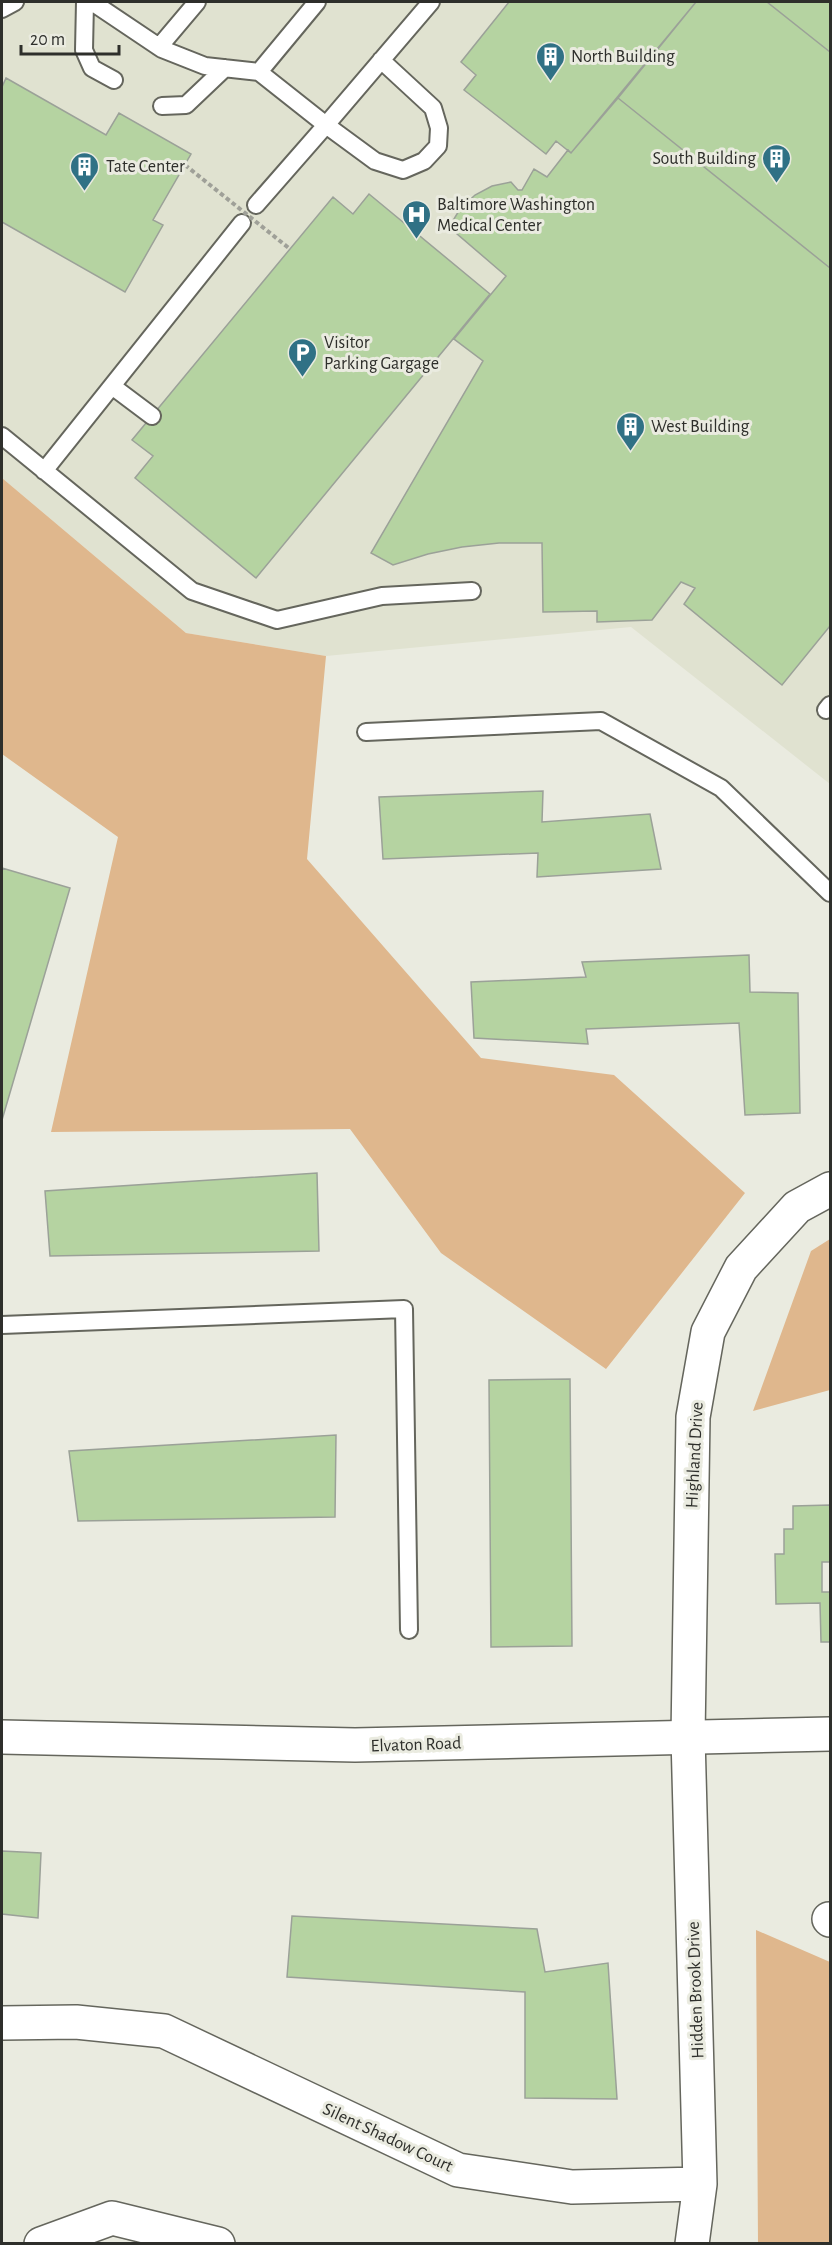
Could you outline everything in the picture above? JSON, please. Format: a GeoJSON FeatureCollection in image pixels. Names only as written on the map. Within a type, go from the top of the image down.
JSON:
{"type":"FeatureCollection","features":[{"type":"Feature","properties":{"kind":"street","name":"Highland Drive"},"geometry":{"type":"LineString","coordinates":[[688,1737],[693,1417],[708,1332],[741,1268],[797,1207],[831,1189]]}},
{"type":"Feature","properties":{"kind":"street","name":"Elvaton Road"},"geometry":{"type":"LineString","coordinates":[[2,1737],[355,1745],[831,1734]]}},
{"type":"Feature","properties":{"kind":"street","name":"Hidden Brook Drive"},"geometry":{"type":"LineString","coordinates":[[688,1737],[700,2184],[692,2244]]}},
{"type":"Feature","properties":{"kind":"street","name":"Silent Shadow Court"},"geometry":{"type":"LineString","coordinates":[[2,2023],[75,2022],[164,2031],[458,2170],[572,2187],[700,2184]]}},
{"type":"Feature","properties":{"kind":"street"},"geometry":{"type":"LineString","coordinates":[[41,2244],[112,2218],[218,2244]]}},
{"type":"Feature","properties":{"kind":"lane"},"geometry":{"type":"LineString","coordinates":[[2,9],[15,2]]}},
{"type":"Feature","properties":{"kind":"lane"},"geometry":{"type":"LineString","coordinates":[[86,2],[84,50],[92,68],[114,80]]}},
{"type":"Feature","properties":{"kind":"lane"},"geometry":{"type":"LineString","coordinates":[[92,2],[159,47],[205,66],[258,72],[375,161],[403,170],[424,161],[438,146],[439,128],[433,108],[381,60]]}},
{"type":"Feature","properties":{"kind":"lane"},"geometry":{"type":"LineString","coordinates":[[159,47],[197,2]]}},
{"type":"Feature","properties":{"kind":"lane"},"geometry":{"type":"LineString","coordinates":[[258,72],[317,2]]}},
{"type":"Feature","properties":{"kind":"lane"},"geometry":{"type":"LineString","coordinates":[[256,205],[431,2]]}},
{"type":"Feature","properties":{"kind":"lane"},"geometry":{"type":"LineString","coordinates":[[162,106],[186,105],[225,68]]}},
{"type":"Feature","properties":{"kind":"lane"},"geometry":{"type":"LineString","coordinates":[[44,471],[242,224]]}},
{"type":"Feature","properties":{"kind":"lane"},"geometry":{"type":"LineString","coordinates":[[112,386],[152,416]]}},
{"type":"Feature","properties":{"kind":"lane"},"geometry":{"type":"LineString","coordinates":[[2,436],[192,591],[277,620],[382,596],[472,591]]}},
{"type":"Feature","properties":{"kind":"lane"},"geometry":{"type":"LineString","coordinates":[[366,732],[601,721],[721,788],[831,893]]}},
{"type":"Feature","properties":{"kind":"lane"},"geometry":{"type":"LineString","coordinates":[[2,1325],[404,1309],[410,1630]]}},
{"type":"Feature","properties":{"kind":"path"},"geometry":{"type":"LineString","coordinates":[[184,165],[290,249]]}},
{"type":"Feature","properties":{"kind":"shaded area","name":"Baltimore Washington Medical Center"},"geometry":{"type":"Polygon","coordinates":[[[2,2],[830,2],[830,784],[631,627],[326,656],[186,633],[2,478],[2,2]]]}},
{"type":"Feature","properties":{"kind":"shaded area"},"geometry":{"type":"Polygon","coordinates":[[[2,478],[186,633],[326,656],[307,859],[481,1058],[614,1075],[745,1193],[606,1369],[441,1253],[350,1129],[51,1132],[118,837],[2,754],[2,478]]]}},
{"type":"Feature","properties":{"kind":"shaded area"},"geometry":{"type":"Polygon","coordinates":[[[830,1239],[830,1390],[753,1411],[811,1251],[830,1239]]]}},
{"type":"Feature","properties":{"kind":"shaded area"},"geometry":{"type":"Polygon","coordinates":[[[756,1930],[830,1962],[830,2243],[758,2243],[756,1930]]]}},
{"type":"Feature","properties":{"kind":"building","name":"North Building"},"geometry":{"type":"Polygon","coordinates":[[[509,2],[696,2],[571,153],[556,141],[546,154],[464,90],[476,75],[461,62],[509,2]]]}},
{"type":"Feature","properties":{"kind":"building","name":"South Building"},"geometry":{"type":"Polygon","coordinates":[[[696,2],[767,2],[830,52],[830,268],[618,98],[696,2]]]}},
{"type":"Feature","properties":{"kind":"building"},"geometry":{"type":"Polygon","coordinates":[[[767,2],[830,2],[830,52],[767,2]]]}},
{"type":"Feature","properties":{"kind":"building","name":"Tate Center"},"geometry":{"type":"Polygon","coordinates":[[[6,78],[106,135],[119,113],[191,154],[153,220],[163,225],[125,292],[2,222],[2,87],[6,78]]]}},
{"type":"Feature","properties":{"kind":"building","name":"West Building"},"geometry":{"type":"Polygon","coordinates":[[[618,98],[830,268],[830,626],[782,685],[684,604],[695,588],[681,582],[652,620],[597,622],[597,611],[543,612],[542,543],[499,543],[462,547],[428,554],[393,565],[371,553],[483,361],[454,339],[506,276],[449,227],[460,209],[475,195],[492,186],[511,182],[518,190],[522,190],[534,169],[547,177],[568,150],[571,153],[618,98]]]}},
{"type":"Feature","properties":{"kind":"building","name":"Visitor Parking Gargage"},"geometry":{"type":"Polygon","coordinates":[[[369,194],[490,294],[256,578],[135,478],[153,456],[132,440],[333,197],[353,214],[369,194]]]}},
{"type":"Feature","properties":{"kind":"building"},"geometry":{"type":"Polygon","coordinates":[[[543,791],[542,822],[650,814],[661,869],[537,877],[538,853],[383,859],[379,797],[543,791]]]}},
{"type":"Feature","properties":{"kind":"building"},"geometry":{"type":"Polygon","coordinates":[[[2,868],[70,888],[2,1120],[2,868]]]}},
{"type":"Feature","properties":{"kind":"building"},"geometry":{"type":"Polygon","coordinates":[[[749,955],[750,992],[798,993],[800,1113],[745,1115],[739,1023],[586,1029],[588,1044],[474,1038],[471,982],[586,977],[582,962],[749,955]]]}},
{"type":"Feature","properties":{"kind":"building"},"geometry":{"type":"Polygon","coordinates":[[[317,1173],[319,1251],[50,1256],[45,1191],[317,1173]]]}},
{"type":"Feature","properties":{"kind":"building"},"geometry":{"type":"Polygon","coordinates":[[[570,1379],[572,1646],[491,1647],[489,1380],[570,1379]]]}},
{"type":"Feature","properties":{"kind":"building"},"geometry":{"type":"Polygon","coordinates":[[[336,1435],[335,1517],[78,1521],[69,1451],[336,1435]]]}},
{"type":"Feature","properties":{"kind":"building"},"geometry":{"type":"Polygon","coordinates":[[[830,1505],[830,1562],[822,1562],[822,1592],[830,1592],[830,1642],[821,1642],[820,1603],[776,1604],[775,1554],[784,1554],[784,1529],[793,1529],[793,1506],[830,1505]]]}},
{"type":"Feature","properties":{"kind":"building"},"geometry":{"type":"Polygon","coordinates":[[[2,1851],[41,1853],[38,1918],[2,1914],[2,1851]]]}},
{"type":"Feature","properties":{"kind":"building"},"geometry":{"type":"Polygon","coordinates":[[[292,1916],[537,1929],[545,1972],[608,1963],[617,2099],[525,2098],[525,1992],[287,1977],[292,1916]]]}},
{"type":"Feature","properties":{"kind":"place","name":"North Building"},"geometry":{"type":"Point","coordinates":[550,82]}},
{"type":"Feature","properties":{"kind":"place","name":"South Building"},"geometry":{"type":"Point","coordinates":[777,184]}},
{"type":"Feature","properties":{"kind":"place","name":"Tate Center"},"geometry":{"type":"Point","coordinates":[85,192]}},
{"type":"Feature","properties":{"kind":"place","name":"Baltimore Washington Medical Center"},"geometry":{"type":"Point","coordinates":[416,240]}},
{"type":"Feature","properties":{"kind":"place","name":"Visitor Parking Gargage"},"geometry":{"type":"Point","coordinates":[303,378]}},
{"type":"Feature","properties":{"kind":"place","name":"West Building"},"geometry":{"type":"Point","coordinates":[630,452]}}]}
